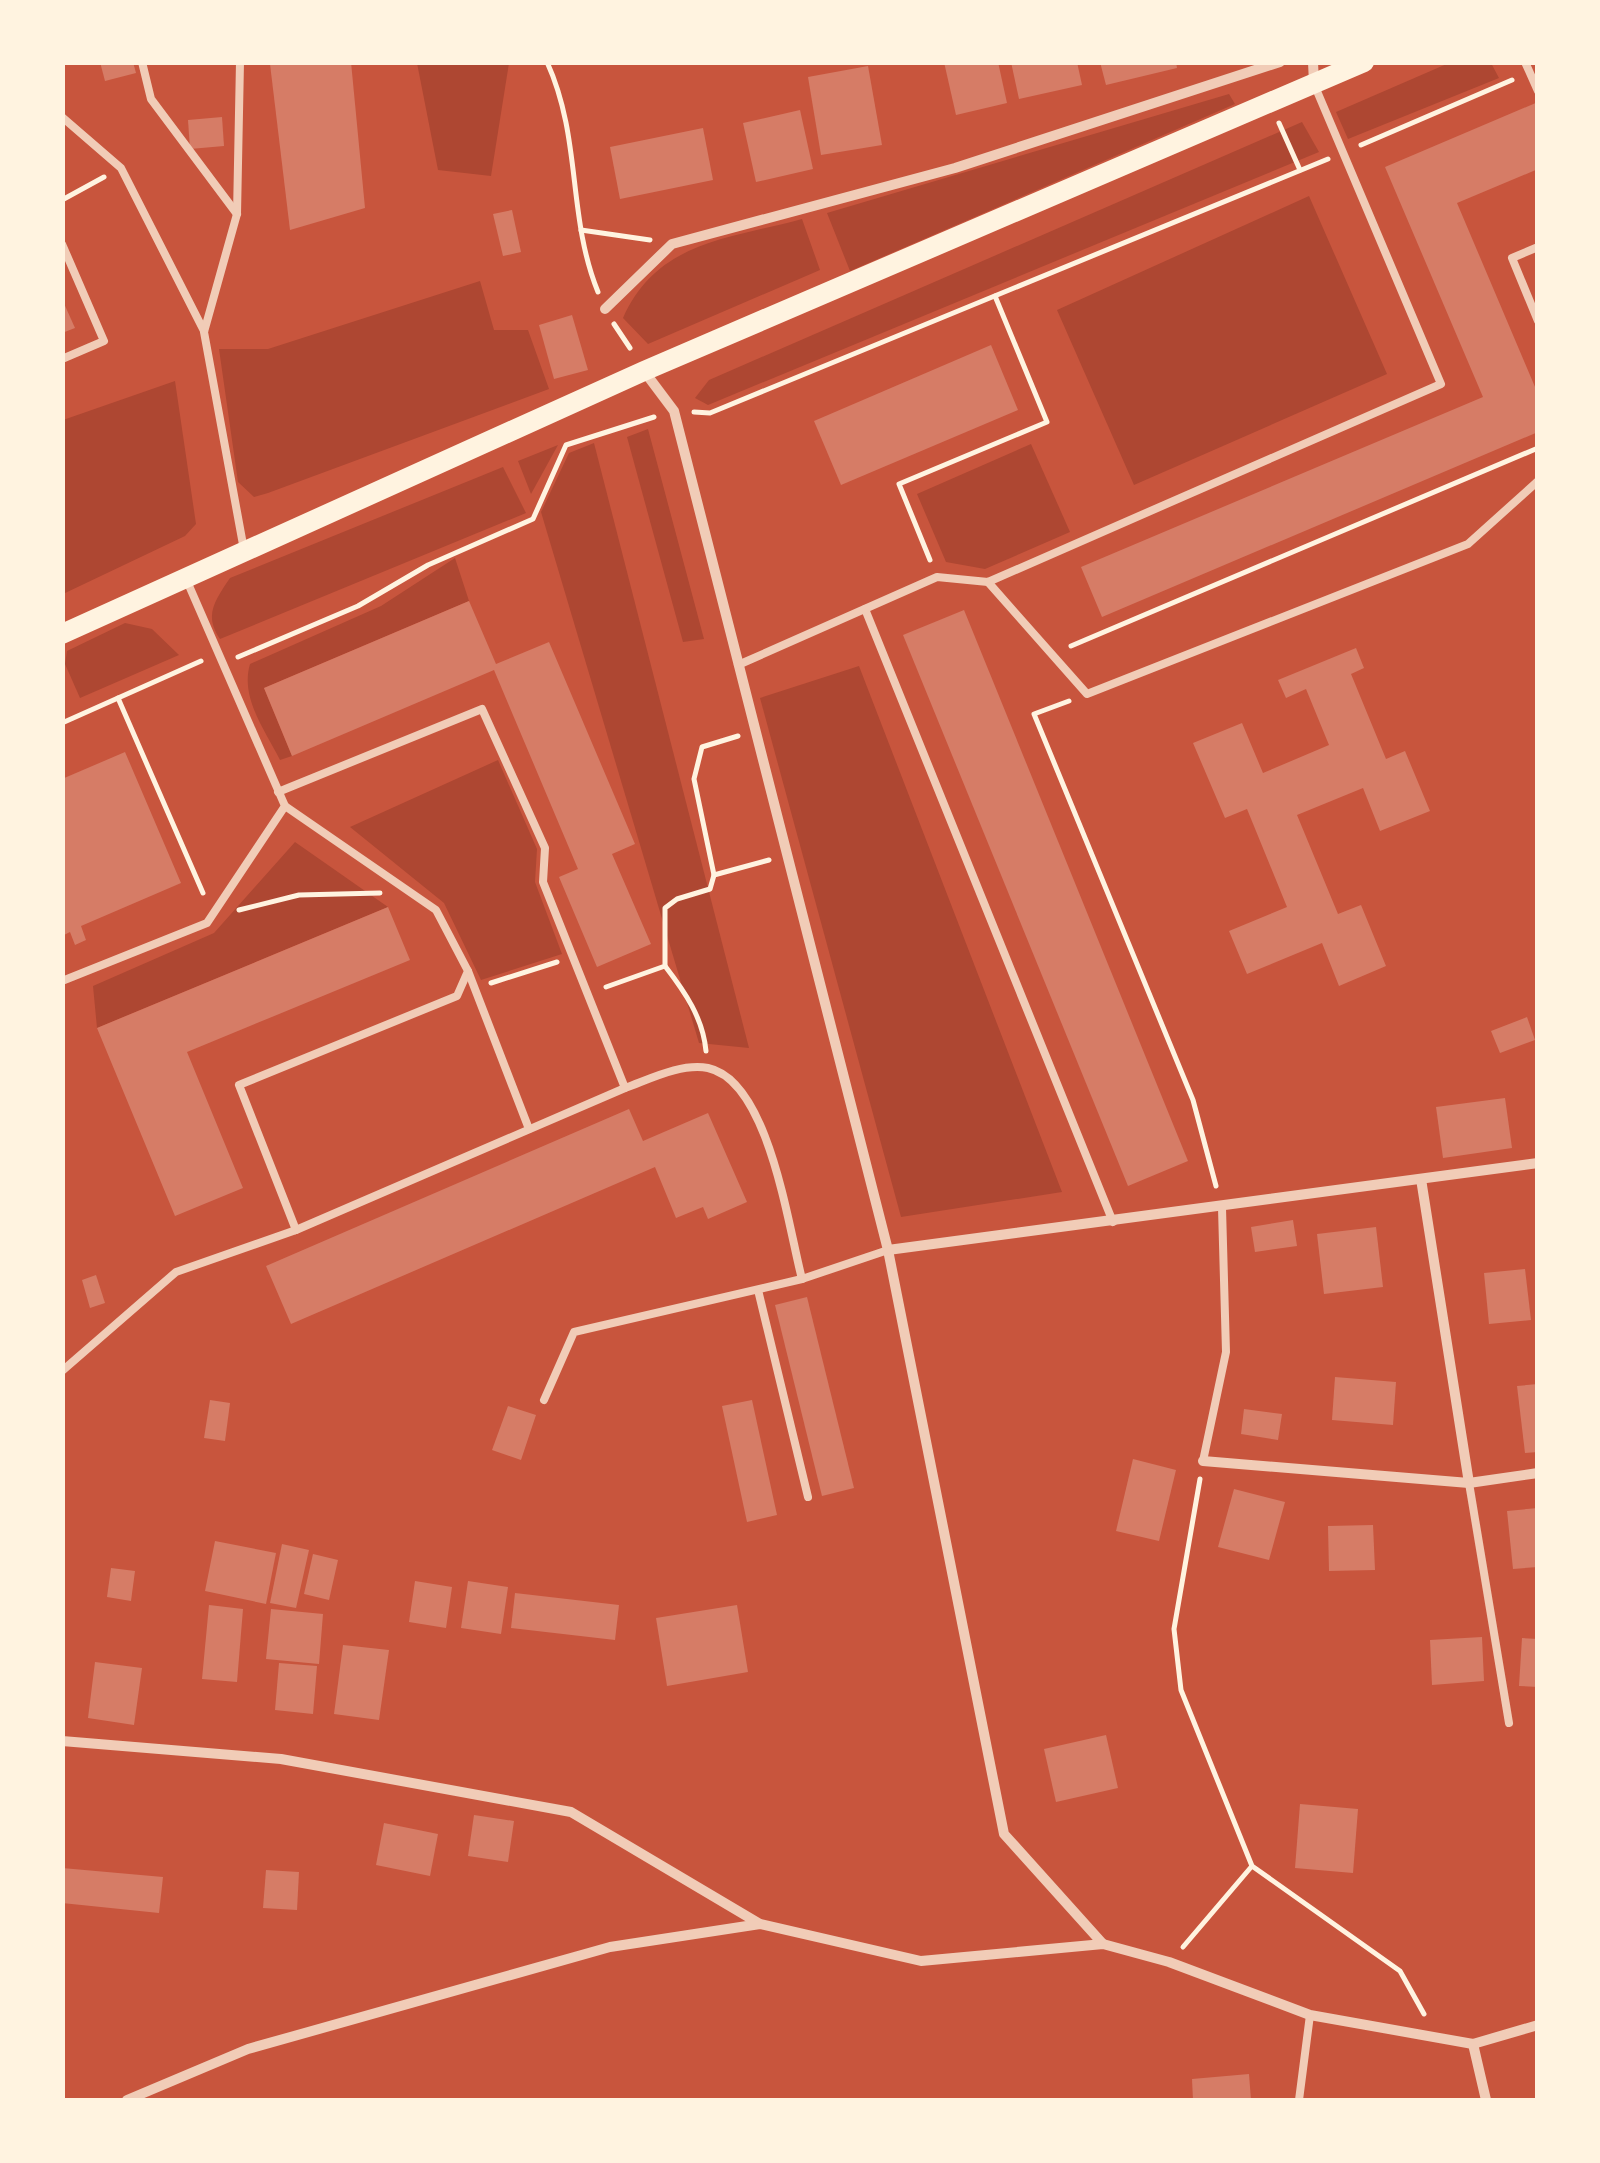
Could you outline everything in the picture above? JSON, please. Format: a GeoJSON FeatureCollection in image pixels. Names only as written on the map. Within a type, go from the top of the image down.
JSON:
{"type":"FeatureCollection","features":[{"type":"Feature","properties":{"kind":"main road"},"geometry":{"type":"LineString","coordinates":[[62,634],[644,370],[1270,102],[1313,73],[1364,62]]}},
{"type":"Feature","properties":{"kind":"street"},"geometry":{"type":"LineString","coordinates":[[605,309],[672,244],[955,168],[1280,62]]}},
{"type":"Feature","properties":{"kind":"street"},"geometry":{"type":"LineString","coordinates":[[644,370],[674,412],[888,1250],[1004,1834],[1103,1944]]}},
{"type":"Feature","properties":{"kind":"street"},"geometry":{"type":"LineString","coordinates":[[888,1250],[1538,1163]]}},
{"type":"Feature","properties":{"kind":"street"},"geometry":{"type":"LineString","coordinates":[[1421,1178],[1469,1484]]}},
{"type":"Feature","properties":{"kind":"street"},"geometry":{"type":"LineString","coordinates":[[1204,1461],[1469,1484],[1538,1474]]}},
{"type":"Feature","properties":{"kind":"street"},"geometry":{"type":"LineString","coordinates":[[62,1741],[281,1760],[571,1812],[760,1924],[921,1962],[1103,1944],[1169,1962],[1310,2015],[1473,2044],[1538,2025]]}},
{"type":"Feature","properties":{"kind":"street"},"geometry":{"type":"LineString","coordinates":[[127,2100],[248,2049],[610,1947],[760,1924]]}},
{"type":"Feature","properties":{"kind":"street"},"geometry":{"type":"LineString","coordinates":[[1473,2044],[1486,2100]]}},
{"type":"Feature","properties":{"kind":"lane"},"geometry":{"type":"LineString","coordinates":[[142,62],[151,99],[237,214]]}},
{"type":"Feature","properties":{"kind":"lane"},"geometry":{"type":"LineString","coordinates":[[204,332],[237,214],[240,62]]}},
{"type":"Feature","properties":{"kind":"lane"},"geometry":{"type":"LineString","coordinates":[[1525,62],[1538,91]]}},
{"type":"Feature","properties":{"kind":"lane"},"geometry":{"type":"LineString","coordinates":[[738,665],[937,577],[988,582],[1441,384],[1313,73]]}},
{"type":"Feature","properties":{"kind":"lane"},"geometry":{"type":"LineString","coordinates":[[62,117],[121,168],[204,332],[244,552]]}},
{"type":"Feature","properties":{"kind":"lane"},"geometry":{"type":"LineString","coordinates":[[62,244],[104,340],[62,358]]}},
{"type":"Feature","properties":{"kind":"lane"},"geometry":{"type":"LineString","coordinates":[[1538,246],[1512,258],[1538,321]]}},
{"type":"Feature","properties":{"kind":"lane"},"geometry":{"type":"LineString","coordinates":[[988,582],[1087,694],[1468,544],[1538,481]]}},
{"type":"Feature","properties":{"kind":"lane"},"geometry":{"type":"LineString","coordinates":[[186,577],[285,806],[436,910],[476,989],[529,1130]]}},
{"type":"Feature","properties":{"kind":"lane"},"geometry":{"type":"LineString","coordinates":[[865,609],[1113,1222]]}},
{"type":"Feature","properties":{"kind":"lane"},"geometry":{"type":"LineString","coordinates":[[278,792],[482,709],[545,848],[543,882],[626,1088]]}},
{"type":"Feature","properties":{"kind":"lane"},"geometry":{"type":"LineString","coordinates":[[62,981],[208,923],[285,806]]}},
{"type":"Feature","properties":{"kind":"lane"},"geometry":{"type":"LineString","coordinates":[[296,1230],[239,1085],[456,996],[468,971]]}},
{"type":"Feature","properties":{"kind":"lane"},"geometry":{"type":"LineString","coordinates":[[62,1371],[176,1272],[296,1230],[626,1088],[679,1069],[708,1068],[739,1084],[758,1116],[802,1279]]}},
{"type":"Feature","properties":{"kind":"lane"},"geometry":{"type":"LineString","coordinates":[[1204,1461],[1226,1352],[1222,1208]]}},
{"type":"Feature","properties":{"kind":"lane"},"geometry":{"type":"LineString","coordinates":[[544,1400],[574,1332],[802,1279],[888,1250]]}},
{"type":"Feature","properties":{"kind":"lane"},"geometry":{"type":"LineString","coordinates":[[758,1290],[808,1497]]}},
{"type":"Feature","properties":{"kind":"lane"},"geometry":{"type":"LineString","coordinates":[[1469,1484],[1509,1723]]}},
{"type":"Feature","properties":{"kind":"lane"},"geometry":{"type":"LineString","coordinates":[[1299,2100],[1310,2015]]}},
{"type":"Feature","properties":{"kind":"path"},"geometry":{"type":"LineString","coordinates":[[547,62],[572,137],[583,254],[605,309],[644,370]]}},
{"type":"Feature","properties":{"kind":"path"},"geometry":{"type":"LineString","coordinates":[[222,664],[358,606],[428,565],[533,519],[566,446],[674,412],[710,413],[1529,72]]}},
{"type":"Feature","properties":{"kind":"path"},"geometry":{"type":"LineString","coordinates":[[1270,102],[1300,170]]}},
{"type":"Feature","properties":{"kind":"path"},"geometry":{"type":"LineString","coordinates":[[62,200],[121,168]]}},
{"type":"Feature","properties":{"kind":"path"},"geometry":{"type":"LineString","coordinates":[[580,230],[672,244]]}},
{"type":"Feature","properties":{"kind":"path"},"geometry":{"type":"LineString","coordinates":[[937,577],[899,484],[1047,422],[994,296]]}},
{"type":"Feature","properties":{"kind":"path"},"geometry":{"type":"LineString","coordinates":[[1049,654],[1538,448]]}},
{"type":"Feature","properties":{"kind":"path"},"geometry":{"type":"LineString","coordinates":[[62,723],[218,654]]}},
{"type":"Feature","properties":{"kind":"path"},"geometry":{"type":"LineString","coordinates":[[1087,694],[1034,714],[1193,1100],[1222,1208]]}},
{"type":"Feature","properties":{"kind":"path"},"geometry":{"type":"LineString","coordinates":[[118,698],[212,915],[300,895],[365,896],[403,887]]}},
{"type":"Feature","properties":{"kind":"path"},"geometry":{"type":"LineString","coordinates":[[708,1068],[704,1030],[683,989],[665,966],[665,908],[677,899],[710,889],[714,875],[694,779],[702,747],[735,738],[754,725]]}},
{"type":"Feature","properties":{"kind":"path"},"geometry":{"type":"LineString","coordinates":[[714,875],[787,855]]}},
{"type":"Feature","properties":{"kind":"path"},"geometry":{"type":"LineString","coordinates":[[476,989],[574,956]]}},
{"type":"Feature","properties":{"kind":"path"},"geometry":{"type":"LineString","coordinates":[[589,993],[665,966]]}},
{"type":"Feature","properties":{"kind":"path"},"geometry":{"type":"LineString","coordinates":[[1204,1461],[1174,1629],[1181,1690],[1252,1866],[1400,1971],[1436,2036]]}},
{"type":"Feature","properties":{"kind":"path"},"geometry":{"type":"LineString","coordinates":[[1169,1962],[1252,1866]]}},
{"type":"Feature","properties":{"kind":"shaded area"},"geometry":{"type":"Polygon","coordinates":[[[417,63],[509,63],[491,176],[438,170],[417,63]]]}},
{"type":"Feature","properties":{"kind":"shaded area"},"geometry":{"type":"Polygon","coordinates":[[[1449,63],[1491,63],[1499,78],[1348,139],[1336,112],[1449,63]]]}},
{"type":"Feature","properties":{"kind":"shaded area"},"geometry":{"type":"Polygon","coordinates":[[[1229,94],[1235,104],[850,271],[827,213],[1229,94]]]}},
{"type":"Feature","properties":{"kind":"shaded area"},"geometry":{"type":"Polygon","coordinates":[[[1302,122],[1319,152],[708,405],[695,398],[709,380],[1302,122]]]}},
{"type":"Feature","properties":{"kind":"shaded area"},"geometry":{"type":"Polygon","coordinates":[[[1309,196],[1387,374],[1134,485],[1057,310],[1309,196]]]}},
{"type":"Feature","properties":{"kind":"shaded area"},"geometry":{"type":"Polygon","coordinates":[[[802,219],[820,270],[648,344],[623,318],[637,292],[675,258],[722,239],[802,219]]]}},
{"type":"Feature","properties":{"kind":"shaded area"},"geometry":{"type":"Polygon","coordinates":[[[480,281],[494,330],[528,330],[549,389],[268,493],[254,497],[238,482],[219,349],[268,349],[480,281]]]}},
{"type":"Feature","properties":{"kind":"shaded area"},"geometry":{"type":"Polygon","coordinates":[[[175,381],[196,524],[185,536],[63,594],[63,420],[175,381]]]}},
{"type":"Feature","properties":{"kind":"shaded area"},"geometry":{"type":"Polygon","coordinates":[[[648,429],[704,639],[683,642],[627,437],[648,429]]]}},
{"type":"Feature","properties":{"kind":"shaded area"},"geometry":{"type":"Polygon","coordinates":[[[594,443],[749,1048],[699,1043],[541,512],[569,453],[594,443]]]}},
{"type":"Feature","properties":{"kind":"shaded area"},"geometry":{"type":"Polygon","coordinates":[[[1031,444],[1070,532],[985,569],[946,562],[917,494],[1031,444]]]}},
{"type":"Feature","properties":{"kind":"shaded area"},"geometry":{"type":"Polygon","coordinates":[[[558,445],[531,494],[518,461],[558,445]]]}},
{"type":"Feature","properties":{"kind":"shaded area"},"geometry":{"type":"Polygon","coordinates":[[[503,467],[526,513],[220,639],[212,615],[230,578],[503,467]]]}},
{"type":"Feature","properties":{"kind":"shaded area"},"geometry":{"type":"Polygon","coordinates":[[[455,558],[469,601],[264,688],[292,756],[280,760],[251,701],[250,664],[381,606],[455,558]]]}},
{"type":"Feature","properties":{"kind":"shaded area"},"geometry":{"type":"Polygon","coordinates":[[[125,623],[152,629],[179,655],[80,698],[65,664],[67,651],[125,623]]]}},
{"type":"Feature","properties":{"kind":"shaded area"},"geometry":{"type":"Polygon","coordinates":[[[859,666],[1062,1192],[901,1217],[760,698],[859,666]]]}},
{"type":"Feature","properties":{"kind":"shaded area"},"geometry":{"type":"Polygon","coordinates":[[[498,760],[537,849],[535,882],[562,954],[481,980],[444,903],[350,827],[498,760]]]}},
{"type":"Feature","properties":{"kind":"shaded area"},"geometry":{"type":"Polygon","coordinates":[[[295,842],[388,907],[97,1028],[93,986],[214,933],[295,842]]]}},
{"type":"Feature","properties":{"kind":"building"},"geometry":{"type":"Polygon","coordinates":[[[100,62],[133,62],[136,73],[105,81],[100,62]]]}},
{"type":"Feature","properties":{"kind":"building"},"geometry":{"type":"Polygon","coordinates":[[[351,62],[365,208],[290,230],[270,64],[351,62]]]}},
{"type":"Feature","properties":{"kind":"building"},"geometry":{"type":"Polygon","coordinates":[[[944,62],[998,62],[1007,103],[956,115],[944,62]]]}},
{"type":"Feature","properties":{"kind":"building"},"geometry":{"type":"Polygon","coordinates":[[[1011,62],[1077,62],[1082,85],[1019,99],[1011,62]]]}},
{"type":"Feature","properties":{"kind":"building"},"geometry":{"type":"Polygon","coordinates":[[[1100,62],[1176,62],[1177,68],[1106,85],[1100,62]]]}},
{"type":"Feature","properties":{"kind":"building"},"geometry":{"type":"Polygon","coordinates":[[[868,66],[882,145],[821,155],[808,77],[868,66]]]}},
{"type":"Feature","properties":{"kind":"building"},"geometry":{"type":"Polygon","coordinates":[[[1538,102],[1538,169],[1457,203],[1538,394],[1538,432],[1102,617],[1081,567],[1483,397],[1385,167],[1538,102]]]}},
{"type":"Feature","properties":{"kind":"building"},"geometry":{"type":"Polygon","coordinates":[[[800,110],[813,169],[756,182],[743,123],[800,110]]]}},
{"type":"Feature","properties":{"kind":"building"},"geometry":{"type":"Polygon","coordinates":[[[222,117],[224,146],[190,149],[188,120],[222,117]]]}},
{"type":"Feature","properties":{"kind":"building"},"geometry":{"type":"Polygon","coordinates":[[[703,128],[713,180],[620,199],[610,147],[703,128]]]}},
{"type":"Feature","properties":{"kind":"building"},"geometry":{"type":"Polygon","coordinates":[[[512,210],[521,252],[503,256],[493,214],[512,210]]]}},
{"type":"Feature","properties":{"kind":"building"},"geometry":{"type":"Polygon","coordinates":[[[62,299],[75,328],[62,333],[62,299]]]}},
{"type":"Feature","properties":{"kind":"building"},"geometry":{"type":"Polygon","coordinates":[[[572,315],[588,370],[554,379],[539,325],[572,315]]]}},
{"type":"Feature","properties":{"kind":"building"},"geometry":{"type":"Polygon","coordinates":[[[991,345],[1018,410],[841,485],[814,421],[991,345]]]}},
{"type":"Feature","properties":{"kind":"building"},"geometry":{"type":"Polygon","coordinates":[[[469,601],[496,664],[549,642],[635,844],[612,854],[651,944],[597,967],[559,877],[578,869],[494,670],[292,756],[264,688],[469,601]]]}},
{"type":"Feature","properties":{"kind":"building"},"geometry":{"type":"Polygon","coordinates":[[[964,610],[1188,1161],[1128,1186],[903,635],[964,610]]]}},
{"type":"Feature","properties":{"kind":"building"},"geometry":{"type":"Polygon","coordinates":[[[1356,648],[1364,668],[1351,674],[1386,759],[1405,751],[1430,811],[1380,831],[1363,788],[1297,815],[1338,914],[1361,905],[1386,966],[1339,986],[1322,943],[1247,974],[1229,931],[1287,907],[1247,809],[1225,818],[1193,743],[1242,723],[1263,773],[1329,745],[1306,689],[1286,698],[1278,680],[1356,648]]]}},
{"type":"Feature","properties":{"kind":"building"},"geometry":{"type":"Polygon","coordinates":[[[125,752],[181,883],[81,926],[86,940],[75,945],[70,932],[62,936],[62,779],[125,752]]]}},
{"type":"Feature","properties":{"kind":"building"},"geometry":{"type":"Polygon","coordinates":[[[388,907],[410,960],[187,1052],[243,1188],[175,1216],[97,1028],[388,907]]]}},
{"type":"Feature","properties":{"kind":"building"},"geometry":{"type":"Polygon","coordinates":[[[1527,1017],[1535,1040],[1500,1053],[1491,1031],[1527,1017]]]}},
{"type":"Feature","properties":{"kind":"building"},"geometry":{"type":"Polygon","coordinates":[[[1505,1098],[1512,1148],[1443,1158],[1436,1107],[1505,1098]]]}},
{"type":"Feature","properties":{"kind":"building"},"geometry":{"type":"Polygon","coordinates":[[[629,1109],[643,1141],[708,1113],[747,1202],[708,1219],[703,1207],[676,1218],[655,1167],[291,1324],[266,1266],[629,1109]]]}},
{"type":"Feature","properties":{"kind":"building"},"geometry":{"type":"Polygon","coordinates":[[[1293,1220],[1297,1246],[1255,1252],[1251,1227],[1293,1220]]]}},
{"type":"Feature","properties":{"kind":"building"},"geometry":{"type":"Polygon","coordinates":[[[1376,1227],[1383,1287],[1324,1294],[1317,1234],[1376,1227]]]}},
{"type":"Feature","properties":{"kind":"building"},"geometry":{"type":"Polygon","coordinates":[[[1525,1269],[1531,1320],[1489,1324],[1484,1273],[1525,1269]]]}},
{"type":"Feature","properties":{"kind":"building"},"geometry":{"type":"Polygon","coordinates":[[[96,1275],[105,1303],[90,1308],[82,1280],[96,1275]]]}},
{"type":"Feature","properties":{"kind":"building"},"geometry":{"type":"Polygon","coordinates":[[[807,1297],[854,1488],[822,1496],[775,1305],[807,1297]]]}},
{"type":"Feature","properties":{"kind":"building"},"geometry":{"type":"Polygon","coordinates":[[[1335,1377],[1396,1382],[1393,1425],[1332,1420],[1335,1377]]]}},
{"type":"Feature","properties":{"kind":"building"},"geometry":{"type":"Polygon","coordinates":[[[1538,1384],[1538,1452],[1525,1453],[1517,1386],[1538,1384]]]}},
{"type":"Feature","properties":{"kind":"building"},"geometry":{"type":"Polygon","coordinates":[[[210,1400],[230,1403],[225,1441],[204,1438],[210,1400]]]}},
{"type":"Feature","properties":{"kind":"building"},"geometry":{"type":"Polygon","coordinates":[[[752,1400],[777,1515],[747,1522],[722,1406],[752,1400]]]}},
{"type":"Feature","properties":{"kind":"building"},"geometry":{"type":"Polygon","coordinates":[[[508,1406],[536,1415],[521,1460],[492,1450],[508,1406]]]}},
{"type":"Feature","properties":{"kind":"building"},"geometry":{"type":"Polygon","coordinates":[[[1244,1409],[1282,1414],[1278,1440],[1241,1434],[1244,1409]]]}},
{"type":"Feature","properties":{"kind":"building"},"geometry":{"type":"Polygon","coordinates":[[[1133,1459],[1176,1470],[1159,1541],[1116,1531],[1133,1459]]]}},
{"type":"Feature","properties":{"kind":"building"},"geometry":{"type":"Polygon","coordinates":[[[1234,1489],[1285,1502],[1269,1560],[1218,1547],[1234,1489]]]}},
{"type":"Feature","properties":{"kind":"building"},"geometry":{"type":"Polygon","coordinates":[[[1538,1508],[1538,1567],[1513,1569],[1507,1511],[1538,1508]]]}},
{"type":"Feature","properties":{"kind":"building"},"geometry":{"type":"Polygon","coordinates":[[[1373,1525],[1375,1570],[1329,1571],[1328,1526],[1373,1525]]]}},
{"type":"Feature","properties":{"kind":"building"},"geometry":{"type":"Polygon","coordinates":[[[215,1541],[276,1553],[266,1604],[205,1591],[215,1541]]]}},
{"type":"Feature","properties":{"kind":"building"},"geometry":{"type":"Polygon","coordinates":[[[282,1544],[309,1550],[296,1608],[270,1603],[282,1544]]]}},
{"type":"Feature","properties":{"kind":"building"},"geometry":{"type":"Polygon","coordinates":[[[313,1554],[338,1560],[329,1600],[304,1594],[313,1554]]]}},
{"type":"Feature","properties":{"kind":"building"},"geometry":{"type":"Polygon","coordinates":[[[111,1568],[135,1571],[131,1601],[107,1597],[111,1568]]]}},
{"type":"Feature","properties":{"kind":"building"},"geometry":{"type":"Polygon","coordinates":[[[415,1581],[452,1587],[446,1628],[409,1622],[415,1581]]]}},
{"type":"Feature","properties":{"kind":"building"},"geometry":{"type":"Polygon","coordinates":[[[468,1581],[508,1587],[501,1634],[461,1628],[468,1581]]]}},
{"type":"Feature","properties":{"kind":"building"},"geometry":{"type":"Polygon","coordinates":[[[515,1593],[619,1605],[615,1640],[511,1628],[515,1593]]]}},
{"type":"Feature","properties":{"kind":"building"},"geometry":{"type":"Polygon","coordinates":[[[209,1605],[243,1609],[237,1682],[202,1679],[209,1605]]]}},
{"type":"Feature","properties":{"kind":"building"},"geometry":{"type":"Polygon","coordinates":[[[737,1605],[748,1672],[667,1686],[656,1618],[737,1605]]]}},
{"type":"Feature","properties":{"kind":"building"},"geometry":{"type":"Polygon","coordinates":[[[271,1609],[323,1614],[319,1664],[266,1659],[271,1609]]]}},
{"type":"Feature","properties":{"kind":"building"},"geometry":{"type":"Polygon","coordinates":[[[1482,1637],[1484,1681],[1432,1685],[1430,1640],[1482,1637]]]}},
{"type":"Feature","properties":{"kind":"building"},"geometry":{"type":"Polygon","coordinates":[[[1522,1638],[1538,1639],[1538,1687],[1519,1686],[1522,1638]]]}},
{"type":"Feature","properties":{"kind":"building"},"geometry":{"type":"Polygon","coordinates":[[[343,1645],[389,1650],[379,1720],[334,1714],[343,1645]]]}},
{"type":"Feature","properties":{"kind":"building"},"geometry":{"type":"Polygon","coordinates":[[[95,1662],[142,1668],[134,1725],[88,1718],[95,1662]]]}},
{"type":"Feature","properties":{"kind":"building"},"geometry":{"type":"Polygon","coordinates":[[[279,1663],[317,1666],[313,1714],[275,1710],[279,1663]]]}},
{"type":"Feature","properties":{"kind":"building"},"geometry":{"type":"Polygon","coordinates":[[[1106,1735],[1118,1788],[1056,1802],[1044,1749],[1106,1735]]]}},
{"type":"Feature","properties":{"kind":"building"},"geometry":{"type":"Polygon","coordinates":[[[1300,1804],[1358,1809],[1353,1873],[1295,1868],[1300,1804]]]}},
{"type":"Feature","properties":{"kind":"building"},"geometry":{"type":"Polygon","coordinates":[[[474,1815],[514,1821],[508,1862],[468,1856],[474,1815]]]}},
{"type":"Feature","properties":{"kind":"building"},"geometry":{"type":"Polygon","coordinates":[[[384,1823],[438,1834],[430,1876],[376,1865],[384,1823]]]}},
{"type":"Feature","properties":{"kind":"building"},"geometry":{"type":"Polygon","coordinates":[[[62,1868],[163,1877],[159,1913],[62,1903],[62,1868]]]}},
{"type":"Feature","properties":{"kind":"building"},"geometry":{"type":"Polygon","coordinates":[[[266,1870],[299,1872],[297,1910],[263,1908],[266,1870]]]}},
{"type":"Feature","properties":{"kind":"building"},"geometry":{"type":"Polygon","coordinates":[[[1249,2074],[1251,2100],[1193,2100],[1192,2079],[1249,2074]]]}}]}
